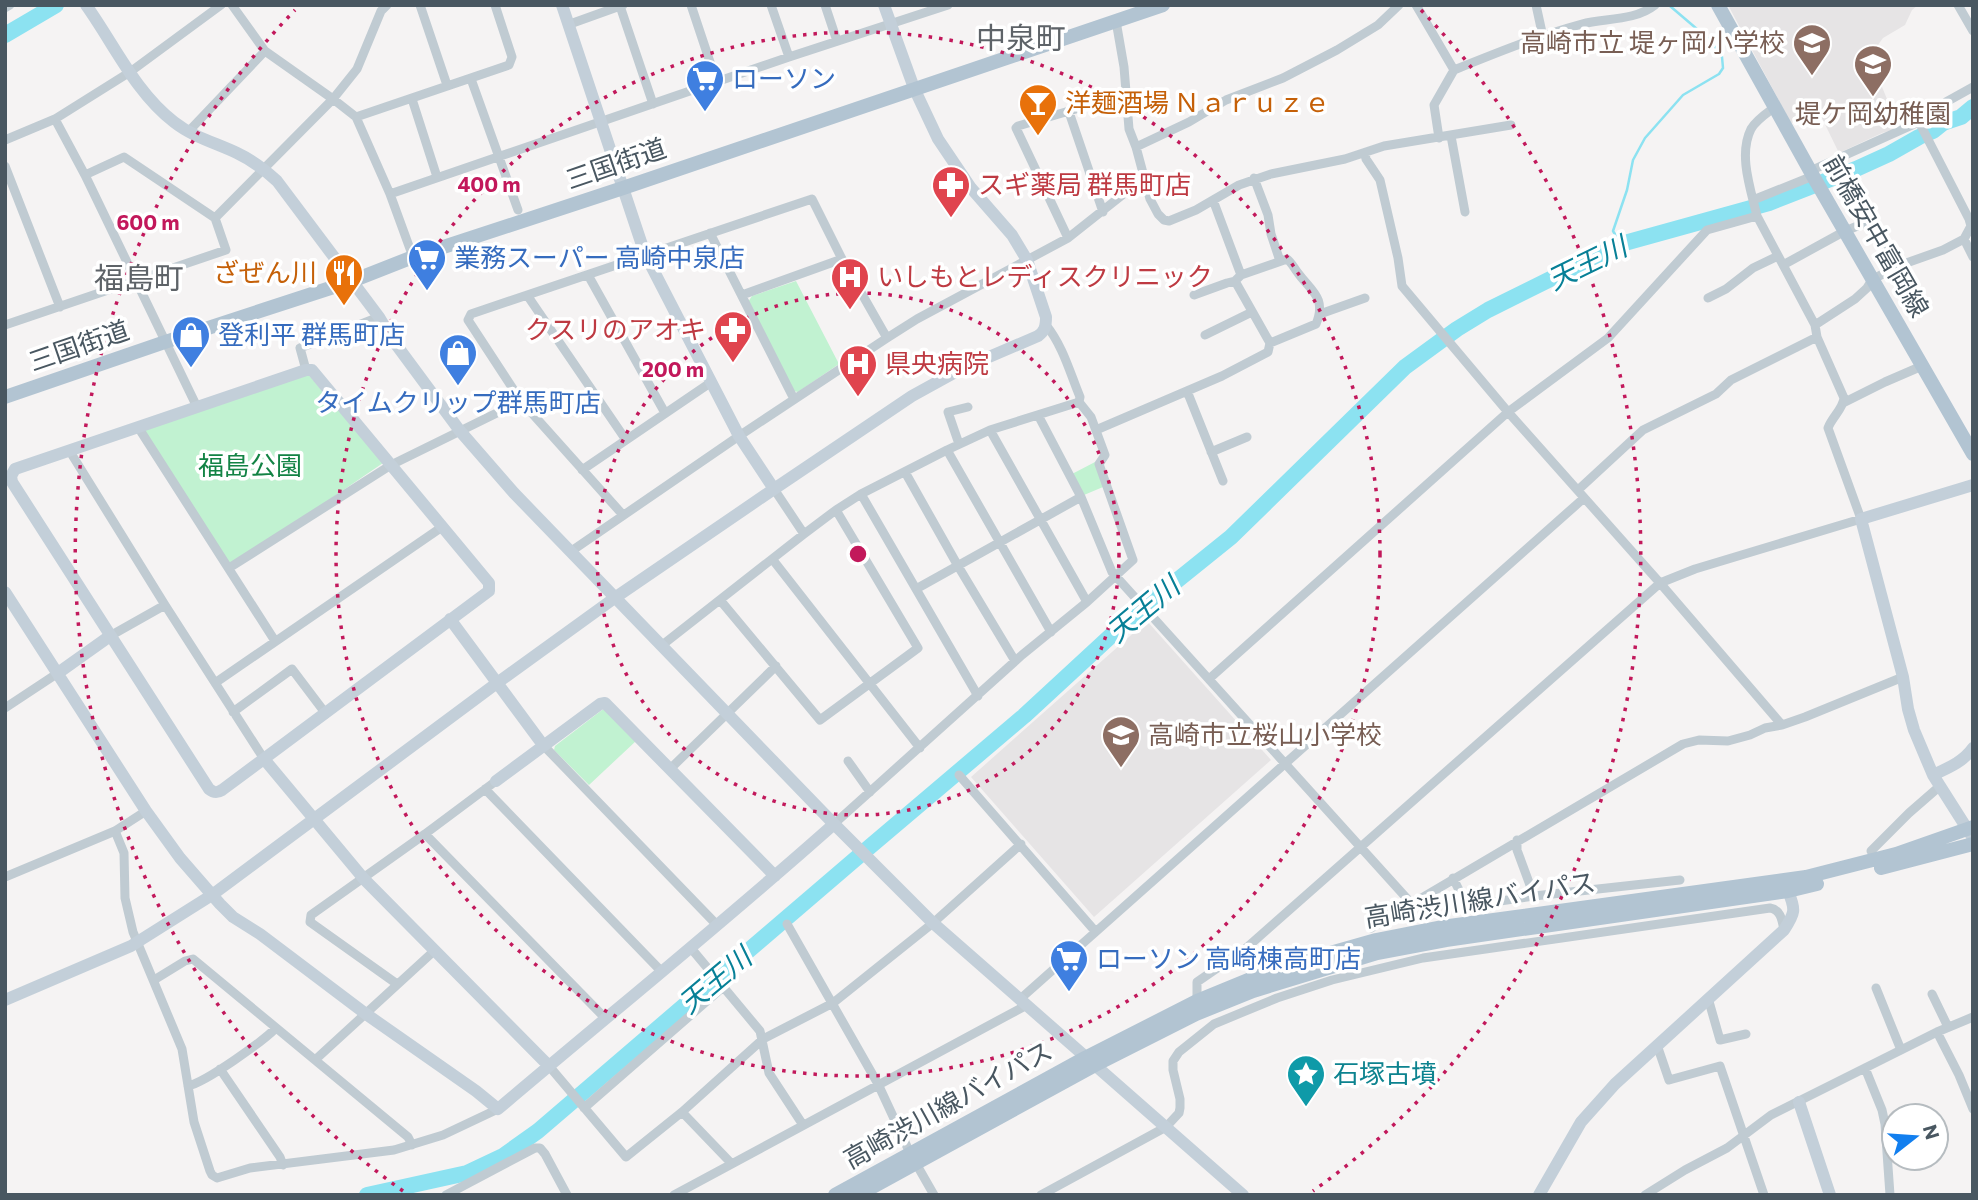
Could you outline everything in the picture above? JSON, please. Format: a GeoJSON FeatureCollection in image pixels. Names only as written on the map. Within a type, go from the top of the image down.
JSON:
{"type":"FeatureCollection","features":[{"type":"Feature","properties":{"kind":"main road","name":"三国街道"},"geometry":{"type":"LineString","coordinates":[[5,397],[1163,5]]}},
{"type":"Feature","properties":{"kind":"main road","name":"前橋安中富岡線"},"geometry":{"type":"LineString","coordinates":[[1718,5],[1973,454]]}},
{"type":"Feature","properties":{"kind":"main road","name":"高崎渋川線バイパス"},"geometry":{"type":"LineString","coordinates":[[1090,1062],[1253,991],[1377,953],[1446,940],[1788,891],[1971,835]]}},
{"type":"Feature","properties":{"kind":"main road","name":"高崎渋川線バイパス"},"geometry":{"type":"LineString","coordinates":[[835,1195],[913,1158],[1197,1002],[1264,974],[1309,959],[1376,940],[1442,927],[1807,877],[1971,835]]}},
{"type":"Feature","properties":{"kind":"main road","name":"高崎渋川線バイパス"},"geometry":{"type":"LineString","coordinates":[[858,1195],[913,1158]]}},
{"type":"Feature","properties":{"kind":"street"},"geometry":{"type":"LineString","coordinates":[[86,5],[149,99],[172,121],[188,132],[240,154],[277,181],[460,431],[514,493],[660,646],[933,923],[1243,1195]]}},
{"type":"Feature","properties":{"kind":"street"},"geometry":{"type":"LineString","coordinates":[[5,140],[55,119],[130,72],[221,5]]}},
{"type":"Feature","properties":{"kind":"street"},"geometry":{"type":"LineString","coordinates":[[232,5],[265,51],[356,117],[390,194],[413,257]]}},
{"type":"Feature","properties":{"kind":"street"},"geometry":{"type":"LineString","coordinates":[[420,5],[447,85]]}},
{"type":"Feature","properties":{"kind":"street"},"geometry":{"type":"LineString","coordinates":[[356,117],[509,65],[512,57],[495,5]]}},
{"type":"Feature","properties":{"kind":"street"},"geometry":{"type":"LineString","coordinates":[[562,5],[645,254],[739,436],[804,534]]}},
{"type":"Feature","properties":{"kind":"street"},"geometry":{"type":"LineString","coordinates":[[691,5],[717,83]]}},
{"type":"Feature","properties":{"kind":"street"},"geometry":{"type":"LineString","coordinates":[[771,5],[789,57]]}},
{"type":"Feature","properties":{"kind":"street"},"geometry":{"type":"LineString","coordinates":[[825,5],[837,41]]}},
{"type":"Feature","properties":{"kind":"street"},"geometry":{"type":"LineString","coordinates":[[5,1000],[137,943],[212,895],[616,597],[774,489],[912,396],[961,369],[1038,336],[1046,325],[1046,317],[1027,260],[1012,235],[971,188],[938,139],[914,88],[884,5]]}},
{"type":"Feature","properties":{"kind":"street"},"geometry":{"type":"LineString","coordinates":[[390,194],[948,5]]}},
{"type":"Feature","properties":{"kind":"street"},"geometry":{"type":"LineString","coordinates":[[1136,147],[1189,122],[1226,100],[1283,78],[1337,50],[1378,25],[1399,5]]}},
{"type":"Feature","properties":{"kind":"street"},"geometry":{"type":"LineString","coordinates":[[1416,5],[1454,70]]}},
{"type":"Feature","properties":{"kind":"street"},"geometry":{"type":"LineString","coordinates":[[1536,5],[1543,37]]}},
{"type":"Feature","properties":{"kind":"street"},"geometry":{"type":"LineString","coordinates":[[1439,138],[1434,105],[1454,70],[1543,37],[1584,24],[1625,17],[1655,5]]}},
{"type":"Feature","properties":{"kind":"street"},"geometry":{"type":"LineString","coordinates":[[1958,5],[1973,31]]}},
{"type":"Feature","properties":{"kind":"street"},"geometry":{"type":"LineString","coordinates":[[570,24],[622,6],[653,104]]}},
{"type":"Feature","properties":{"kind":"street"},"geometry":{"type":"LineString","coordinates":[[215,218],[333,99],[357,69],[381,7]]}},
{"type":"Feature","properties":{"kind":"street"},"geometry":{"type":"LineString","coordinates":[[1116,21],[1124,67],[1129,129],[1150,199],[1164,220],[1169,221],[1196,210],[1254,178],[1365,153],[1384,146],[1511,125]]}},
{"type":"Feature","properties":{"kind":"street"},"geometry":{"type":"LineString","coordinates":[[188,132],[265,51]]}},
{"type":"Feature","properties":{"kind":"street"},"geometry":{"type":"LineString","coordinates":[[471,79],[518,210]]}},
{"type":"Feature","properties":{"kind":"street"},"geometry":{"type":"LineString","coordinates":[[1753,200],[1919,122],[1973,87]]}},
{"type":"Feature","properties":{"kind":"street"},"geometry":{"type":"LineString","coordinates":[[1068,238],[1016,128],[1127,94]]}},
{"type":"Feature","properties":{"kind":"street"},"geometry":{"type":"LineString","coordinates":[[412,99],[438,177]]}},
{"type":"Feature","properties":{"kind":"street"},"geometry":{"type":"LineString","coordinates":[[1775,107],[1755,123],[1747,140],[1745,158],[1757,216],[1815,325],[1817,337],[1844,397],[1828,428],[1861,519],[1903,677],[1914,730],[1936,781],[1971,835]]}},
{"type":"Feature","properties":{"kind":"street"},"geometry":{"type":"LineString","coordinates":[[1069,112],[1103,212]]}},
{"type":"Feature","properties":{"kind":"street"},"geometry":{"type":"LineString","coordinates":[[55,119],[85,175],[197,407]]}},
{"type":"Feature","properties":{"kind":"street"},"geometry":{"type":"LineString","coordinates":[[1815,325],[1855,299],[1872,280],[1895,267],[1943,250],[1964,239],[1971,226],[1971,218],[1919,122]]}},
{"type":"Feature","properties":{"kind":"street"},"geometry":{"type":"LineString","coordinates":[[1451,136],[1465,212]]}},
{"type":"Feature","properties":{"kind":"street"},"geometry":{"type":"LineString","coordinates":[[1365,153],[1380,180],[1402,286],[1508,412],[1782,725]]}},
{"type":"Feature","properties":{"kind":"street"},"geometry":{"type":"LineString","coordinates":[[5,325],[226,250],[215,218],[124,157],[85,175]]}},
{"type":"Feature","properties":{"kind":"street"},"geometry":{"type":"LineString","coordinates":[[5,166],[60,307]]}},
{"type":"Feature","properties":{"kind":"street"},"geometry":{"type":"LineString","coordinates":[[570,552],[794,399],[917,319],[1068,238],[1145,177]]}},
{"type":"Feature","properties":{"kind":"street"},"geometry":{"type":"LineString","coordinates":[[1254,178],[1268,215],[1280,261]]}},
{"type":"Feature","properties":{"kind":"street"},"geometry":{"type":"LineString","coordinates":[[623,515],[521,401],[468,320],[471,314],[812,199],[887,338]]}},
{"type":"Feature","properties":{"kind":"street"},"geometry":{"type":"LineString","coordinates":[[1096,430],[1222,376],[1268,352],[1270,342],[1252,312],[1238,278],[1213,200]]}},
{"type":"Feature","properties":{"kind":"street"},"geometry":{"type":"LineString","coordinates":[[1209,679],[1508,412],[1608,338],[1707,230],[1757,216]]}},
{"type":"Feature","properties":{"kind":"street"},"geometry":{"type":"LineString","coordinates":[[1708,298],[1726,289],[1753,268],[1781,260],[1870,221],[1895,267]]}},
{"type":"Feature","properties":{"kind":"street"},"geometry":{"type":"LineString","coordinates":[[710,233],[794,399]]}},
{"type":"Feature","properties":{"kind":"street"},"geometry":{"type":"LineString","coordinates":[[1964,239],[1973,257]]}},
{"type":"Feature","properties":{"kind":"street"},"geometry":{"type":"LineString","coordinates":[[742,295],[842,259]]}},
{"type":"Feature","properties":{"kind":"street"},"geometry":{"type":"LineString","coordinates":[[1194,295],[1287,259],[1310,285],[1316,295],[1320,314],[1315,324],[1270,342]]}},
{"type":"Feature","properties":{"kind":"street"},"geometry":{"type":"LineString","coordinates":[[587,275],[665,412]]}},
{"type":"Feature","properties":{"kind":"street"},"geometry":{"type":"LineString","coordinates":[[527,295],[626,440]]}},
{"type":"Feature","properties":{"kind":"street"},"geometry":{"type":"LineString","coordinates":[[1320,314],[1365,298]]}},
{"type":"Feature","properties":{"kind":"street"},"geometry":{"type":"LineString","coordinates":[[1205,335],[1252,312]]}},
{"type":"Feature","properties":{"kind":"street"},"geometry":{"type":"LineString","coordinates":[[306,370],[300,348],[379,317]]}},
{"type":"Feature","properties":{"kind":"street"},"geometry":{"type":"LineString","coordinates":[[1046,325],[1064,356],[1080,397],[1079,402]]}},
{"type":"Feature","properties":{"kind":"street"},"geometry":{"type":"LineString","coordinates":[[674,1195],[1022,1003],[1095,930],[1285,763],[1581,494],[1643,430],[1716,394],[1731,380],[1817,337]]}},
{"type":"Feature","properties":{"kind":"street"},"geometry":{"type":"LineString","coordinates":[[1843,403],[1922,366]]}},
{"type":"Feature","properties":{"kind":"street"},"geometry":{"type":"LineString","coordinates":[[312,369],[490,587],[489,591],[326,714],[217,793],[209,789],[12,482],[11,476],[15,469],[306,370],[312,369]]}},
{"type":"Feature","properties":{"kind":"street"},"geometry":{"type":"LineString","coordinates":[[582,470],[710,383]]}},
{"type":"Feature","properties":{"kind":"street"},"geometry":{"type":"LineString","coordinates":[[1187,391],[1223,481]]}},
{"type":"Feature","properties":{"kind":"street"},"geometry":{"type":"LineString","coordinates":[[229,568],[391,465],[521,401]]}},
{"type":"Feature","properties":{"kind":"street"},"geometry":{"type":"LineString","coordinates":[[660,646],[804,534],[861,494],[990,430],[1079,402]]}},
{"type":"Feature","properties":{"kind":"street"},"geometry":{"type":"LineString","coordinates":[[115,831],[123,848],[125,898],[137,943],[182,1049],[196,1129],[214,1177],[240,1170],[386,1151],[443,1135],[498,1110],[775,876],[1015,661],[1133,560],[1099,464],[1105,455],[1089,412],[1079,402]]}},
{"type":"Feature","properties":{"kind":"street"},"geometry":{"type":"LineString","coordinates":[[959,444],[948,412],[968,407]]}},
{"type":"Feature","properties":{"kind":"street"},"geometry":{"type":"LineString","coordinates":[[1038,415],[1081,497],[1112,572],[1411,903]]}},
{"type":"Feature","properties":{"kind":"street"},"geometry":{"type":"LineString","coordinates":[[138,427],[275,641]]}},
{"type":"Feature","properties":{"kind":"street"},"geometry":{"type":"LineString","coordinates":[[990,430],[1087,602]]}},
{"type":"Feature","properties":{"kind":"street"},"geometry":{"type":"LineString","coordinates":[[1211,452],[1247,437]]}},
{"type":"Feature","properties":{"kind":"street"},"geometry":{"type":"LineString","coordinates":[[69,450],[264,759],[364,879],[549,1066],[626,1157],[682,1112],[763,1039],[833,1003],[933,923],[1021,844]]}},
{"type":"Feature","properties":{"kind":"street"},"geometry":{"type":"LineString","coordinates":[[947,450],[1051,632]]}},
{"type":"Feature","properties":{"kind":"street"},"geometry":{"type":"LineString","coordinates":[[905,472],[1015,661]]}},
{"type":"Feature","properties":{"kind":"street"},"geometry":{"type":"LineString","coordinates":[[1197,1002],[1197,982],[1245,949],[1660,583],[1695,569],[1973,485]]}},
{"type":"Feature","properties":{"kind":"street"},"geometry":{"type":"LineString","coordinates":[[861,494],[978,696]]}},
{"type":"Feature","properties":{"kind":"street"},"geometry":{"type":"LineString","coordinates":[[916,589],[1081,497]]}},
{"type":"Feature","properties":{"kind":"street"},"geometry":{"type":"LineString","coordinates":[[720,600],[820,720],[918,648],[836,510]]}},
{"type":"Feature","properties":{"kind":"street"},"geometry":{"type":"LineString","coordinates":[[215,683],[442,527]]}},
{"type":"Feature","properties":{"kind":"street"},"geometry":{"type":"LineString","coordinates":[[773,560],[920,748]]}},
{"type":"Feature","properties":{"kind":"street"},"geometry":{"type":"LineString","coordinates":[[5,592],[146,811],[180,858],[212,895],[233,917],[476,1091],[498,1110]]}},
{"type":"Feature","properties":{"kind":"street"},"geometry":{"type":"LineString","coordinates":[[5,708],[110,636],[165,606]]}},
{"type":"Feature","properties":{"kind":"street"},"geometry":{"type":"LineString","coordinates":[[450,620],[543,745],[718,925]]}},
{"type":"Feature","properties":{"kind":"street"},"geometry":{"type":"LineString","coordinates":[[670,769],[776,666]]}},
{"type":"Feature","properties":{"kind":"street"},"geometry":{"type":"LineString","coordinates":[[233,712],[292,669],[326,714]]}},
{"type":"Feature","properties":{"kind":"street"},"geometry":{"type":"LineString","coordinates":[[1371,928],[1683,744],[1699,740],[1728,741],[1750,735],[1903,677]]}},
{"type":"Feature","properties":{"kind":"street"},"geometry":{"type":"LineString","coordinates":[[397,984],[310,922],[312,915],[605,702],[775,876]]}},
{"type":"Feature","properties":{"kind":"street"},"geometry":{"type":"LineString","coordinates":[[1871,851],[1936,781],[1973,748]]}},
{"type":"Feature","properties":{"kind":"street"},"geometry":{"type":"LineString","coordinates":[[848,761],[870,792]]}},
{"type":"Feature","properties":{"kind":"street"},"geometry":{"type":"LineString","coordinates":[[959,775],[1095,930]]}},
{"type":"Feature","properties":{"kind":"street"},"geometry":{"type":"LineString","coordinates":[[490,785],[663,972]]}},
{"type":"Feature","properties":{"kind":"street"},"geometry":{"type":"LineString","coordinates":[[5,877],[115,831],[146,811]]}},
{"type":"Feature","properties":{"kind":"street"},"geometry":{"type":"LineString","coordinates":[[425,834],[605,1018]]}},
{"type":"Feature","properties":{"kind":"street"},"geometry":{"type":"LineString","coordinates":[[1517,840],[1517,850],[1534,896]]}},
{"type":"Feature","properties":{"kind":"street"},"geometry":{"type":"LineString","coordinates":[[1453,878],[1468,904],[1473,905],[1680,880]]}},
{"type":"Feature","properties":{"kind":"street"},"geometry":{"type":"LineString","coordinates":[[1539,1195],[1581,1122],[1615,1084],[1784,930],[1794,915],[1794,905],[1788,891]]}},
{"type":"Feature","properties":{"kind":"street"},"geometry":{"type":"LineString","coordinates":[[1041,1195],[1166,1127],[1179,1113],[1180,1108],[1172,1070],[1178,1052],[1214,1024],[1276,998],[1332,980],[1455,953],[1770,908],[1776,910],[1782,918],[1784,930]]}},
{"type":"Feature","properties":{"kind":"street"},"geometry":{"type":"LineString","coordinates":[[787,924],[878,1084],[934,1195]]}},
{"type":"Feature","properties":{"kind":"street"},"geometry":{"type":"LineString","coordinates":[[690,947],[760,1031],[769,1073],[803,1125]]}},
{"type":"Feature","properties":{"kind":"street"},"geometry":{"type":"LineString","coordinates":[[316,1060],[434,951]]}},
{"type":"Feature","properties":{"kind":"street"},"geometry":{"type":"LineString","coordinates":[[154,980],[188,959],[193,959],[408,1137],[412,1145]]}},
{"type":"Feature","properties":{"kind":"street"},"geometry":{"type":"LineString","coordinates":[[582,1106],[722,984]]}},
{"type":"Feature","properties":{"kind":"street"},"geometry":{"type":"LineString","coordinates":[[1876,988],[1901,1050]]}},
{"type":"Feature","properties":{"kind":"street"},"geometry":{"type":"LineString","coordinates":[[1932,994],[1948,1027]]}},
{"type":"Feature","properties":{"kind":"street"},"geometry":{"type":"LineString","coordinates":[[1708,998],[1720,1040],[1746,1034]]}},
{"type":"Feature","properties":{"kind":"street"},"geometry":{"type":"LineString","coordinates":[[1645,1195],[1685,1170],[1727,1149],[1771,1115],[1937,1031],[1973,1017]]}},
{"type":"Feature","properties":{"kind":"street"},"geometry":{"type":"LineString","coordinates":[[188,1086],[220,1069],[276,1028]]}},
{"type":"Feature","properties":{"kind":"street"},"geometry":{"type":"LineString","coordinates":[[1937,1031],[1973,1109]]}},
{"type":"Feature","properties":{"kind":"street"},"geometry":{"type":"LineString","coordinates":[[1657,1045],[1668,1080],[1720,1066],[1764,1195]]}},
{"type":"Feature","properties":{"kind":"street"},"geometry":{"type":"LineString","coordinates":[[1865,1068],[1885,1124],[1890,1195]]}},
{"type":"Feature","properties":{"kind":"street"},"geometry":{"type":"LineString","coordinates":[[220,1069],[280,1157],[282,1165]]}},
{"type":"Feature","properties":{"kind":"street"},"geometry":{"type":"LineString","coordinates":[[1799,1102],[1830,1195]]}},
{"type":"Feature","properties":{"kind":"street"},"geometry":{"type":"LineString","coordinates":[[682,1112],[731,1163]]}},
{"type":"Feature","properties":{"kind":"street"},"geometry":{"type":"LineString","coordinates":[[446,1195],[535,1148],[540,1148],[545,1154],[567,1195]]}},
{"type":"Feature","properties":{"kind":"shaded area","name":"高崎市立 堤ヶ岡小学校"},"geometry":{"type":"Polygon","coordinates":[[[1728,5],[1918,5],[1912,10],[1905,25],[1883,38],[1875,49],[1883,66],[1875,70],[1899,128],[1839,153],[1819,112],[1791,123],[1728,5]]]}},
{"type":"Feature","properties":{"kind":"shaded area","name":"高崎市立桜山小学校"},"geometry":{"type":"Polygon","coordinates":[[[1147,621],[1271,760],[1094,917],[971,777],[1147,621]]]}},
{"type":"Feature","properties":{"kind":"green space"},"geometry":{"type":"Polygon","coordinates":[[[796,281],[839,364],[798,392],[793,391],[748,302],[752,296],[796,281]]]}},
{"type":"Feature","properties":{"kind":"green space","name":"福島公園"},"geometry":{"type":"Polygon","coordinates":[[[308,374],[383,463],[229,568],[138,427],[308,374]]]}},
{"type":"Feature","properties":{"kind":"green space"},"geometry":{"type":"Polygon","coordinates":[[[1095,462],[1103,487],[1084,495],[1072,474],[1095,462]]]}},
{"type":"Feature","properties":{"kind":"green space"},"geometry":{"type":"Polygon","coordinates":[[[602,710],[606,710],[636,741],[589,785],[554,750],[555,746],[602,710]]]}},
{"type":"Feature","properties":{"kind":"waterway"},"geometry":{"type":"LineString","coordinates":[[5,35],[56,5]]}},
{"type":"Feature","properties":{"kind":"waterway"},"geometry":{"type":"LineString","coordinates":[[1621,244],[1613,231],[1627,190],[1633,160],[1645,138],[1683,95],[1719,74],[1723,68],[1722,57],[1711,41],[1670,6]]}},
{"type":"Feature","properties":{"kind":"waterway","name":"天王川"},"geometry":{"type":"LineString","coordinates":[[367,1195],[467,1173],[503,1156],[538,1131],[1024,716],[1128,620],[1231,537],[1405,367],[1457,329],[1488,310],[1621,244],[1769,203],[1889,154],[1943,123],[1961,117],[1973,107]]}},
{"type":"Feature","properties":{"kind":"place","name":"高崎市立 堤ヶ岡小学校"},"geometry":{"type":"Point","coordinates":[1812,77]}},
{"type":"Feature","properties":{"kind":"place","name":"堤ケ岡幼稚園"},"geometry":{"type":"Point","coordinates":[1873,98]}},
{"type":"Feature","properties":{"kind":"place","name":"ローソン"},"geometry":{"type":"Point","coordinates":[705,113]}},
{"type":"Feature","properties":{"kind":"place","name":"洋麺酒場 Ｎａｒｕｚｅ"},"geometry":{"type":"Point","coordinates":[1038,137]}},
{"type":"Feature","properties":{"kind":"place","name":"スギ薬局 群馬町店"},"geometry":{"type":"Point","coordinates":[951,219]}},
{"type":"Feature","properties":{"kind":"place","name":"業務スーパー 高崎中泉店"},"geometry":{"type":"Point","coordinates":[427,292]}},
{"type":"Feature","properties":{"kind":"place","name":"ざぜん川"},"geometry":{"type":"Point","coordinates":[344,307]}},
{"type":"Feature","properties":{"kind":"place","name":"いしもとレディスクリニック"},"geometry":{"type":"Point","coordinates":[850,311]}},
{"type":"Feature","properties":{"kind":"place","name":"クスリのアオキ"},"geometry":{"type":"Point","coordinates":[733,364]}},
{"type":"Feature","properties":{"kind":"place","name":"登利平 群馬町店"},"geometry":{"type":"Point","coordinates":[191,369]}},
{"type":"Feature","properties":{"kind":"place","name":"タイムクリップ群馬町店"},"geometry":{"type":"Point","coordinates":[458,387]}},
{"type":"Feature","properties":{"kind":"place","name":"県央病院"},"geometry":{"type":"Point","coordinates":[858,398]}},
{"type":"Feature","properties":{"kind":"place","name":"高崎市立桜山小学校"},"geometry":{"type":"Point","coordinates":[1121,769]}},
{"type":"Feature","properties":{"kind":"place","name":"ローソン 高崎棟高町店"},"geometry":{"type":"Point","coordinates":[1069,993]}},
{"type":"Feature","properties":{"kind":"place","name":"石塚古墳"},"geometry":{"type":"Point","coordinates":[1306,1108]}},
{"type":"Feature","properties":{"kind":"district","name":"中泉町"},"geometry":{"type":"Point","coordinates":[1021,39]}},
{"type":"Feature","properties":{"kind":"district","name":"福島町"},"geometry":{"type":"Point","coordinates":[139,279]}}]}
